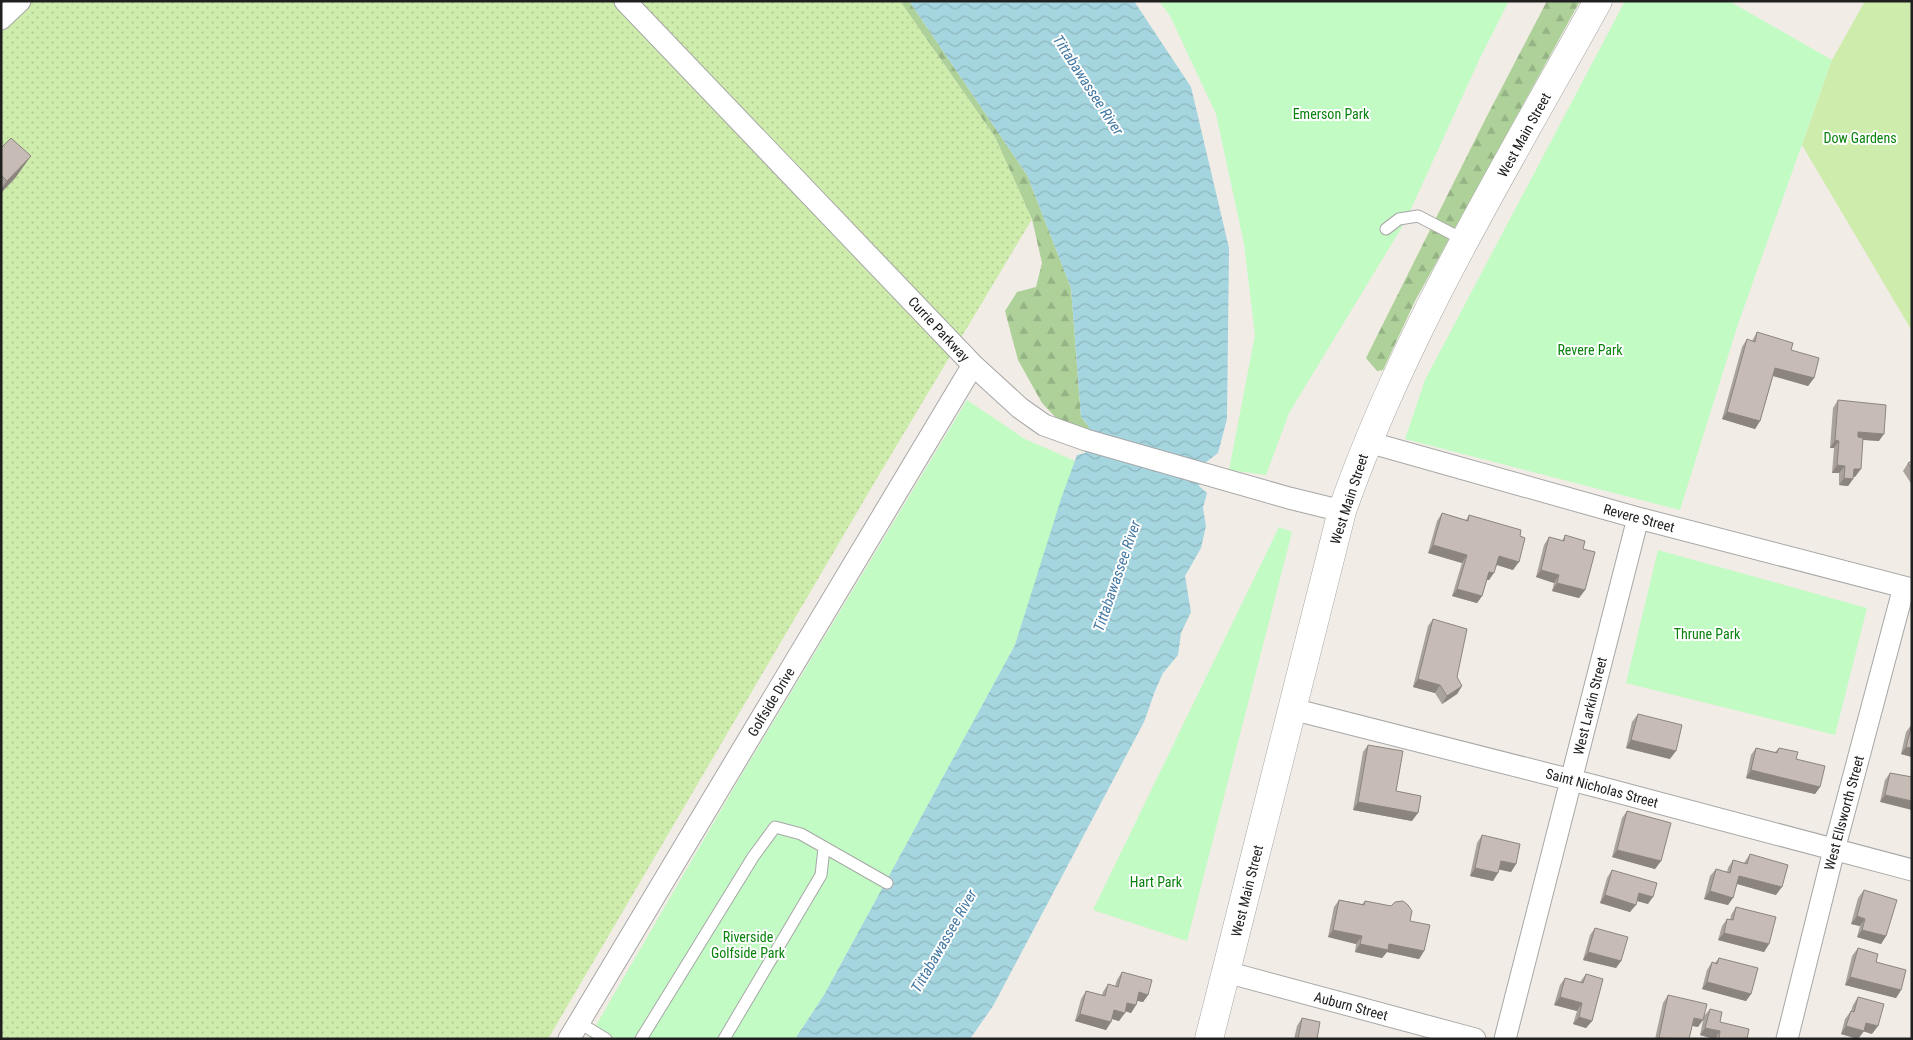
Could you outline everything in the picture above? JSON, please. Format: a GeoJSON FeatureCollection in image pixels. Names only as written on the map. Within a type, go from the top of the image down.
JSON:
{"type":"FeatureCollection","features":[{"type":"Feature","properties":{"kind":"street"},"geometry":{"type":"LineString","coordinates":[[1,19],[20,1]]}},
{"type":"Feature","properties":{"kind":"street","name":"Currie Parkway"},"geometry":{"type":"LineString","coordinates":[[625,1],[973,365],[1020,408],[1044,425],[1086,440],[1342,511]]}},
{"type":"Feature","properties":{"kind":"street","name":"West Main Street"},"geometry":{"type":"LineString","coordinates":[[1210,1039],[1342,511],[1368,442],[1417,330],[1598,1]]}},
{"type":"Feature","properties":{"kind":"street","name":"Golfside Drive"},"geometry":{"type":"LineString","coordinates":[[573,1030],[973,365]]}},
{"type":"Feature","properties":{"kind":"street","name":"Revere Street"},"geometry":{"type":"LineString","coordinates":[[1368,442],[1638,518],[1908,588]]}},
{"type":"Feature","properties":{"kind":"street","name":"West Larkin Street"},"geometry":{"type":"LineString","coordinates":[[1505,1039],[1638,518]]}},
{"type":"Feature","properties":{"kind":"street","name":"West Ellsworth Street"},"geometry":{"type":"LineString","coordinates":[[1787,1039],[1834,850],[1908,588]]}},
{"type":"Feature","properties":{"kind":"street","name":"Saint Nicholas Street"},"geometry":{"type":"LineString","coordinates":[[1292,709],[1912,870]]}},
{"type":"Feature","properties":{"kind":"street","name":"Auburn Street"},"geometry":{"type":"LineString","coordinates":[[1226,972],[1475,1039]]}},
{"type":"Feature","properties":{"kind":"lane"},"geometry":{"type":"LineString","coordinates":[[1386,229],[1399,219],[1418,216],[1466,240]]}},
{"type":"Feature","properties":{"kind":"lane"},"geometry":{"type":"LineString","coordinates":[[641,1039],[753,857],[775,827],[801,834],[886,883]]}},
{"type":"Feature","properties":{"kind":"lane"},"geometry":{"type":"LineString","coordinates":[[724,1039],[821,875],[824,848]]}},
{"type":"Feature","properties":{"kind":"lane"},"geometry":{"type":"LineString","coordinates":[[573,1030],[606,1039]]}},
{"type":"Feature","properties":{"kind":"green space"},"geometry":{"type":"Polygon","coordinates":[[[1,1],[900,1],[995,137],[1032,219],[873,485],[548,1039],[1,1039],[1,1]]]}},
{"type":"Feature","properties":{"kind":"green space"},"geometry":{"type":"Polygon","coordinates":[[[900,1],[909,1],[1027,175],[1071,288],[1081,417],[1090,428],[1091,433],[1058,420],[1042,403],[1018,360],[1005,311],[1017,292],[1036,287],[1042,263],[1032,219],[995,137],[900,1]]]}},
{"type":"Feature","properties":{"kind":"green space","name":"Emerson Park"},"geometry":{"type":"Polygon","coordinates":[[[1159,1],[1509,1],[1480,58],[1405,222],[1289,413],[1266,475],[1229,470],[1255,335],[1244,244],[1216,114],[1170,16],[1159,1]]]}},
{"type":"Feature","properties":{"kind":"green space"},"geometry":{"type":"Polygon","coordinates":[[[1547,1],[1580,1],[1415,301],[1383,370],[1377,371],[1366,358],[1487,116],[1547,1]]]}},
{"type":"Feature","properties":{"kind":"green space","name":"Revere Park"},"geometry":{"type":"Polygon","coordinates":[[[1625,1],[1729,1],[1832,60],[1738,324],[1680,510],[1405,439],[1425,380],[1625,1]]]}},
{"type":"Feature","properties":{"kind":"green space","name":"Dow Gardens"},"geometry":{"type":"Polygon","coordinates":[[[1865,1],[1912,1],[1912,331],[1802,145],[1832,60],[1865,1]]]}},
{"type":"Feature","properties":{"kind":"green space","name":"Riverside Golfside Park"},"geometry":{"type":"Polygon","coordinates":[[[967,400],[1025,439],[1075,461],[1015,645],[824,995],[795,1039],[588,1039],[739,779],[967,400]]]}},
{"type":"Feature","properties":{"kind":"green space","name":"Hart Park"},"geometry":{"type":"Polygon","coordinates":[[[1279,527],[1292,532],[1187,941],[1093,910],[1279,527]]]}},
{"type":"Feature","properties":{"kind":"green space","name":"Thrune Park"},"geometry":{"type":"Polygon","coordinates":[[[1658,550],[1867,608],[1835,735],[1626,683],[1658,550]]]}},
{"type":"Feature","properties":{"kind":"water","name":"Tittabawassee River"},"geometry":{"type":"Polygon","coordinates":[[[909,1],[1134,1],[1191,87],[1229,248],[1227,419],[1218,453],[1205,463],[1199,486],[1207,493],[1203,508],[1206,526],[1201,548],[1185,576],[1191,612],[1181,633],[1178,655],[1163,673],[1144,722],[993,1006],[970,1039],[795,1039],[824,995],[1015,645],[1061,499],[1077,455],[1085,453],[1090,434],[1090,430],[1081,417],[1071,288],[1027,175],[909,1]]]}},
{"type":"Feature","properties":{"kind":"building"},"geometry":{"type":"Polygon","coordinates":[[[11,138],[31,156],[7,181],[1,175],[1,148],[11,138]]]}},
{"type":"Feature","properties":{"kind":"building"},"geometry":{"type":"Polygon","coordinates":[[[1757,332],[1793,343],[1791,350],[1819,358],[1814,378],[1775,368],[1760,421],[1727,412],[1747,339],[1755,342],[1757,332]]]}},
{"type":"Feature","properties":{"kind":"building"},"geometry":{"type":"Polygon","coordinates":[[[1838,400],[1886,405],[1884,434],[1858,432],[1858,437],[1863,438],[1861,469],[1854,469],[1853,479],[1844,478],[1845,466],[1837,465],[1839,441],[1835,440],[1838,400]]]}},
{"type":"Feature","properties":{"kind":"building"},"geometry":{"type":"Polygon","coordinates":[[[1912,461],[1912,469],[1908,463],[1912,461]]]}},
{"type":"Feature","properties":{"kind":"building"},"geometry":{"type":"Polygon","coordinates":[[[1442,513],[1468,521],[1469,515],[1521,530],[1520,536],[1525,538],[1519,562],[1499,556],[1494,573],[1489,572],[1482,596],[1457,589],[1467,555],[1433,545],[1442,513]]]}},
{"type":"Feature","properties":{"kind":"building"},"geometry":{"type":"Polygon","coordinates":[[[1565,535],[1585,541],[1583,549],[1595,552],[1585,590],[1557,583],[1559,575],[1541,570],[1549,537],[1564,541],[1565,535]]]}},
{"type":"Feature","properties":{"kind":"building"},"geometry":{"type":"Polygon","coordinates":[[[1433,619],[1467,629],[1457,677],[1462,686],[1447,696],[1440,685],[1418,679],[1433,619]]]}},
{"type":"Feature","properties":{"kind":"building"},"geometry":{"type":"Polygon","coordinates":[[[1638,714],[1682,725],[1676,751],[1631,740],[1638,714]]]}},
{"type":"Feature","properties":{"kind":"building"},"geometry":{"type":"Polygon","coordinates":[[[1912,724],[1912,748],[1906,747],[1912,724]]]}},
{"type":"Feature","properties":{"kind":"building"},"geometry":{"type":"Polygon","coordinates":[[[1368,745],[1403,751],[1396,791],[1421,796],[1418,813],[1358,802],[1368,745]]]}},
{"type":"Feature","properties":{"kind":"building"},"geometry":{"type":"Polygon","coordinates":[[[1756,748],[1777,753],[1779,748],[1798,752],[1796,759],[1825,766],[1820,787],[1751,770],[1756,748]]]}},
{"type":"Feature","properties":{"kind":"building"},"geometry":{"type":"Polygon","coordinates":[[[1890,773],[1912,777],[1912,801],[1885,795],[1890,773]]]}},
{"type":"Feature","properties":{"kind":"building"},"geometry":{"type":"Polygon","coordinates":[[[1627,811],[1671,823],[1661,861],[1617,850],[1627,811]]]}},
{"type":"Feature","properties":{"kind":"building"},"geometry":{"type":"Polygon","coordinates":[[[1482,835],[1520,844],[1516,864],[1501,861],[1498,873],[1475,868],[1482,835]]]}},
{"type":"Feature","properties":{"kind":"building"},"geometry":{"type":"Polygon","coordinates":[[[1750,854],[1788,865],[1782,887],[1739,876],[1733,898],[1710,891],[1716,869],[1730,873],[1733,860],[1747,864],[1750,854]]]}},
{"type":"Feature","properties":{"kind":"building"},"geometry":{"type":"Polygon","coordinates":[[[1612,870],[1657,883],[1653,897],[1639,893],[1636,905],[1605,895],[1612,870]]]}},
{"type":"Feature","properties":{"kind":"building"},"geometry":{"type":"Polygon","coordinates":[[[1864,890],[1897,900],[1886,936],[1862,930],[1865,919],[1857,916],[1864,890]]]}},
{"type":"Feature","properties":{"kind":"building"},"geometry":{"type":"Polygon","coordinates":[[[1339,900],[1364,905],[1365,901],[1391,906],[1395,902],[1403,901],[1412,911],[1410,921],[1430,925],[1424,951],[1389,944],[1388,950],[1360,944],[1362,936],[1333,930],[1339,900]]]}},
{"type":"Feature","properties":{"kind":"building"},"geometry":{"type":"Polygon","coordinates":[[[1736,907],[1776,917],[1769,944],[1724,933],[1727,919],[1733,920],[1736,907]]]}},
{"type":"Feature","properties":{"kind":"building"},"geometry":{"type":"Polygon","coordinates":[[[1595,928],[1628,937],[1621,961],[1588,952],[1595,928]]]}},
{"type":"Feature","properties":{"kind":"building"},"geometry":{"type":"Polygon","coordinates":[[[1858,948],[1878,954],[1876,962],[1906,970],[1901,990],[1850,977],[1858,948]]]}},
{"type":"Feature","properties":{"kind":"building"},"geometry":{"type":"Polygon","coordinates":[[[1719,958],[1758,968],[1751,994],[1707,982],[1712,962],[1717,964],[1719,958]]]}},
{"type":"Feature","properties":{"kind":"building"},"geometry":{"type":"Polygon","coordinates":[[[1122,972],[1152,980],[1148,995],[1139,992],[1136,1005],[1127,1003],[1125,1013],[1114,1010],[1111,1022],[1080,1014],[1086,991],[1105,996],[1108,984],[1118,987],[1122,972]]]}},
{"type":"Feature","properties":{"kind":"building"},"geometry":{"type":"Polygon","coordinates":[[[1586,974],[1603,979],[1592,1021],[1579,1017],[1582,1003],[1560,997],[1565,978],[1583,983],[1586,974]]]}},
{"type":"Feature","properties":{"kind":"building"},"geometry":{"type":"Polygon","coordinates":[[[1668,995],[1707,1004],[1703,1020],[1694,1018],[1689,1039],[1659,1038],[1668,995]]]}},
{"type":"Feature","properties":{"kind":"building"},"geometry":{"type":"Polygon","coordinates":[[[1858,997],[1884,1004],[1878,1026],[1866,1023],[1864,1031],[1846,1026],[1851,1011],[1854,1012],[1858,997]]]}},
{"type":"Feature","properties":{"kind":"building"},"geometry":{"type":"Polygon","coordinates":[[[1710,1009],[1722,1012],[1720,1022],[1749,1029],[1747,1039],[1719,1039],[1720,1031],[1705,1028],[1710,1009]]]}},
{"type":"Feature","properties":{"kind":"building"},"geometry":{"type":"Polygon","coordinates":[[[1302,1018],[1320,1022],[1317,1039],[1298,1039],[1302,1018]]]}}]}
